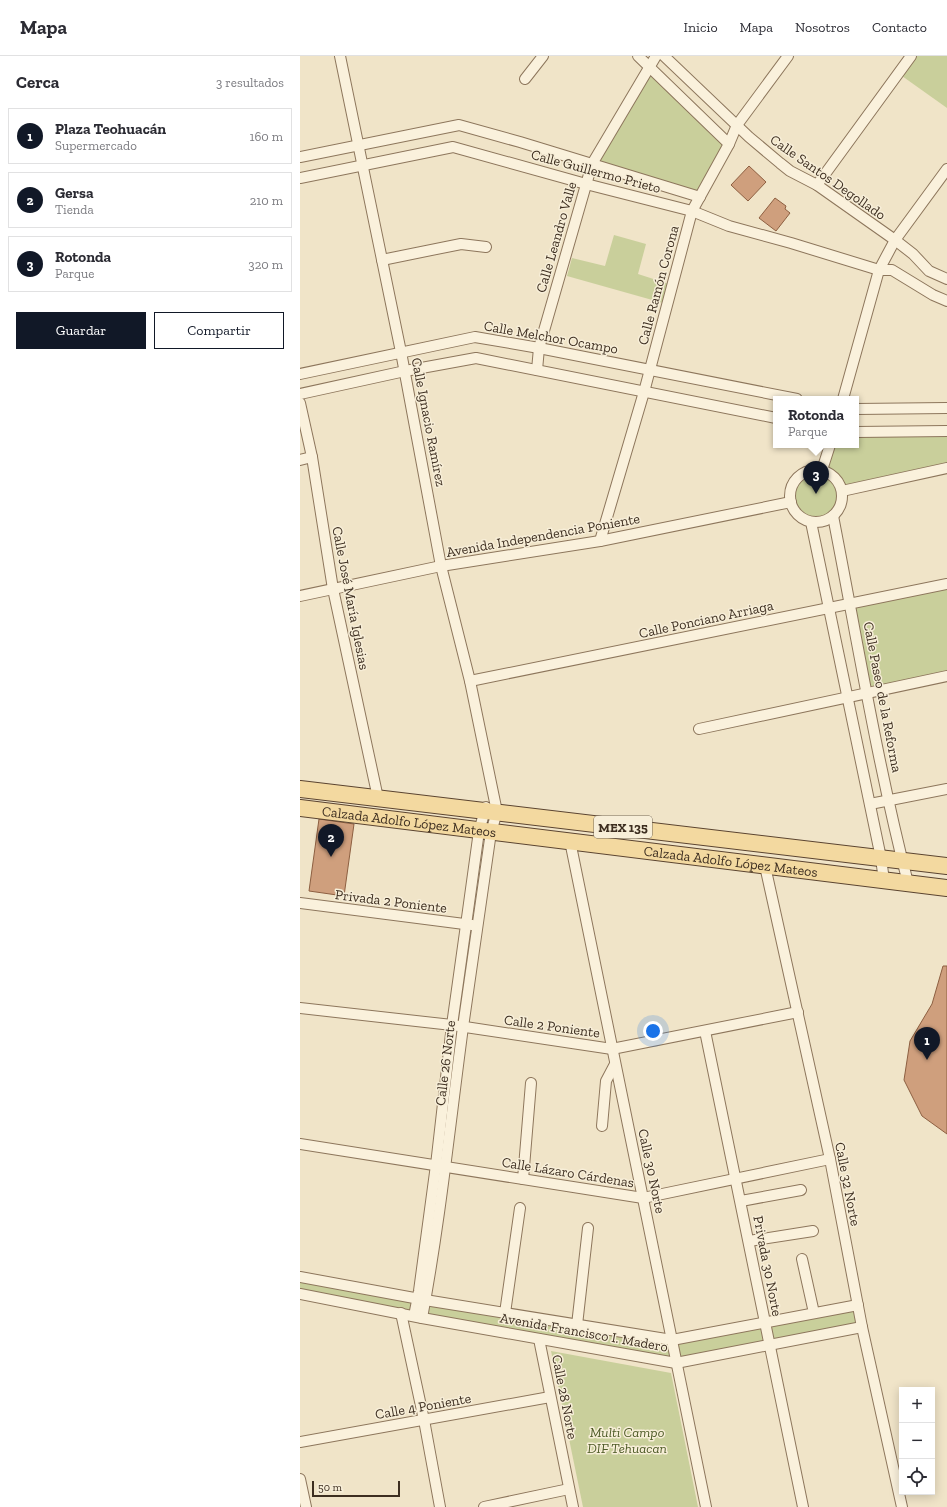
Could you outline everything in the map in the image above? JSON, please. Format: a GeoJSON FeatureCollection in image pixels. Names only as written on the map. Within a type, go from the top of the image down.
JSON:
{"type":"FeatureCollection","features":[{"type":"Feature","properties":{"kind":"main road","name":"Calzada Adolfo López Mateos"},"geometry":{"type":"LineString","coordinates":[[300,789],[947,866]]}},
{"type":"Feature","properties":{"kind":"main road","name":"Calzada Adolfo López Mateos"},"geometry":{"type":"LineString","coordinates":[[300,808],[947,888]]}},
{"type":"Feature","properties":{"kind":"street","name":"Calle Ignacio Ramírez"},"geometry":{"type":"LineString","coordinates":[[340,56],[405,371],[441,566],[470,681],[492,793],[490,812]]}},
{"type":"Feature","properties":{"kind":"street"},"geometry":{"type":"LineString","coordinates":[[525,79],[543,56]]}},
{"type":"Feature","properties":{"kind":"street"},"geometry":{"type":"LineString","coordinates":[[638,56],[729,144]]}},
{"type":"Feature","properties":{"kind":"street","name":"Calle Leandro Valle"},"geometry":{"type":"LineString","coordinates":[[537,370],[539,348],[592,164],[656,56]]}},
{"type":"Feature","properties":{"kind":"street","name":"Calle Ramón Corona"},"geometry":{"type":"LineString","coordinates":[[600,541],[644,392],[692,211],[729,144],[737,126],[788,56]]}},
{"type":"Feature","properties":{"kind":"street"},"geometry":{"type":"LineString","coordinates":[[817,185],[911,56]]}},
{"type":"Feature","properties":{"kind":"street"},"geometry":{"type":"LineString","coordinates":[[657,75],[669,58]]}},
{"type":"Feature","properties":{"kind":"street","name":"Calle Santos Degollado"},"geometry":{"type":"LineString","coordinates":[[669,58],[737,126],[790,171],[817,185],[895,240],[913,254],[929,271],[947,279]]}},
{"type":"Feature","properties":{"kind":"street","name":"Calle Guillermo Prieto"},"geometry":{"type":"LineString","coordinates":[[300,157],[358,144],[459,125],[700,197]]}},
{"type":"Feature","properties":{"kind":"street","name":"Calle Guillermo Prieto"},"geometry":{"type":"LineString","coordinates":[[300,178],[453,147],[586,184],[692,211],[729,226],[879,270]]}},
{"type":"Feature","properties":{"kind":"street"},"geometry":{"type":"LineString","coordinates":[[844,396],[879,270],[895,240],[947,169]]}},
{"type":"Feature","properties":{"kind":"street"},"geometry":{"type":"LineString","coordinates":[[382,260],[461,244],[486,247]]}},
{"type":"Feature","properties":{"kind":"street"},"geometry":{"type":"LineString","coordinates":[[879,270],[892,270],[933,295],[947,301]]}},
{"type":"Feature","properties":{"kind":"street","name":"Calle Melchor Ocampo"},"geometry":{"type":"LineString","coordinates":[[300,374],[475,337],[539,348],[782,396]]}},
{"type":"Feature","properties":{"kind":"street"},"geometry":{"type":"LineString","coordinates":[[300,394],[405,371],[476,358],[773,417]]}},
{"type":"Feature","properties":{"kind":"street","name":"Calle José María Iglesias"},"geometry":{"type":"LineString","coordinates":[[300,403],[312,457],[333,589],[378,798]]}},
{"type":"Feature","properties":{"kind":"street"},"geometry":{"type":"LineString","coordinates":[[859,409],[947,408]]}},
{"type":"Feature","properties":{"kind":"street"},"geometry":{"type":"LineString","coordinates":[[859,432],[947,431]]}},
{"type":"Feature","properties":{"kind":"street"},"geometry":{"type":"LineString","coordinates":[[822,470],[829,448]]}},
{"type":"Feature","properties":{"kind":"street"},"geometry":{"type":"LineString","coordinates":[[300,460],[312,457]]}},
{"type":"Feature","properties":{"kind":"street"},"geometry":{"type":"LineString","coordinates":[[842,491],[947,468]]}},
{"type":"Feature","properties":{"kind":"street"},"geometry":{"type":"LineString","coordinates":[[822,470],[835,478],[842,491],[841,505],[833,516],[822,521],[811,522],[798,515],[791,502],[790,489],[797,478],[808,471],[822,470]]}},
{"type":"Feature","properties":{"kind":"street","name":"Avenida Independencia Poniente"},"geometry":{"type":"LineString","coordinates":[[300,596],[441,566],[600,541],[791,502]]}},
{"type":"Feature","properties":{"kind":"street","name":"Calle Paseo de la Reforma"},"geometry":{"type":"LineString","coordinates":[[833,516],[889,801],[908,883]]}},
{"type":"Feature","properties":{"kind":"street"},"geometry":{"type":"LineString","coordinates":[[811,522],[870,804],[884,880]]}},
{"type":"Feature","properties":{"kind":"street","name":"Calle Ponciano Arriaga"},"geometry":{"type":"LineString","coordinates":[[470,681],[947,584]]}},
{"type":"Feature","properties":{"kind":"street"},"geometry":{"type":"LineString","coordinates":[[699,729],[947,676]]}},
{"type":"Feature","properties":{"kind":"street"},"geometry":{"type":"LineString","coordinates":[[870,804],[947,789]]}},
{"type":"Feature","properties":{"kind":"street","name":"Calle 26 Norte"},"geometry":{"type":"LineString","coordinates":[[441,1166],[452,1025],[466,925],[490,812]]}},
{"type":"Feature","properties":{"kind":"street","name":"Calle 26 Norte"},"geometry":{"type":"LineString","coordinates":[[418,1317],[422,1299],[478,926],[485,832]]}},
{"type":"Feature","properties":{"kind":"street","name":"Calle 30 Norte"},"geometry":{"type":"LineString","coordinates":[[570,841],[706,1507]]}},
{"type":"Feature","properties":{"kind":"street","name":"Calle 32 Norte"},"geometry":{"type":"LineString","coordinates":[[765,866],[830,1159],[862,1327],[902,1507]]}},
{"type":"Feature","properties":{"kind":"street","name":"Privada 2 Poniente"},"geometry":{"type":"LineString","coordinates":[[300,904],[478,926]]}},
{"type":"Feature","properties":{"kind":"street","name":"Calle 2 Poniente"},"geometry":{"type":"LineString","coordinates":[[300,1008],[452,1025],[463,1028],[612,1049],[798,1012]]}},
{"type":"Feature","properties":{"kind":"street","name":"Privada 30 Norte"},"geometry":{"type":"LineString","coordinates":[[705,1031],[803,1507]]}},
{"type":"Feature","properties":{"kind":"street"},"geometry":{"type":"LineString","coordinates":[[602,1126],[606,1081],[615,1064]]}},
{"type":"Feature","properties":{"kind":"street"},"geometry":{"type":"LineString","coordinates":[[523,1179],[531,1083]]}},
{"type":"Feature","properties":{"kind":"street","name":"Calle Lázaro Cárdenas"},"geometry":{"type":"LineString","coordinates":[[300,1144],[643,1198],[830,1159]]}},
{"type":"Feature","properties":{"kind":"street"},"geometry":{"type":"LineString","coordinates":[[741,1201],[801,1190]]}},
{"type":"Feature","properties":{"kind":"street"},"geometry":{"type":"LineString","coordinates":[[505,1313],[520,1208]]}},
{"type":"Feature","properties":{"kind":"street"},"geometry":{"type":"LineString","coordinates":[[577,1325],[588,1228]]}},
{"type":"Feature","properties":{"kind":"street"},"geometry":{"type":"LineString","coordinates":[[749,1241],[813,1231]]}},
{"type":"Feature","properties":{"kind":"street"},"geometry":{"type":"LineString","coordinates":[[802,1259],[814,1313]]}},
{"type":"Feature","properties":{"kind":"street","name":"Avenida Francisco I. Madero"},"geometry":{"type":"LineString","coordinates":[[300,1277],[422,1299],[672,1340],[858,1305]]}},
{"type":"Feature","properties":{"kind":"street","name":"Avenida Francisco I. Madero"},"geometry":{"type":"LineString","coordinates":[[300,1294],[418,1317],[676,1363],[862,1327]]}},
{"type":"Feature","properties":{"kind":"street"},"geometry":{"type":"LineString","coordinates":[[401,1313],[424,1420],[440,1507]]}},
{"type":"Feature","properties":{"kind":"street","name":"Calle 28 Norte"},"geometry":{"type":"LineString","coordinates":[[539,1339],[573,1507]]}},
{"type":"Feature","properties":{"kind":"street","name":"Calle 4 Poniente"},"geometry":{"type":"LineString","coordinates":[[300,1442],[550,1397]]}},
{"type":"Feature","properties":{"kind":"street"},"geometry":{"type":"LineString","coordinates":[[300,1479],[306,1507]]}},
{"type":"Feature","properties":{"kind":"street"},"geometry":{"type":"LineString","coordinates":[[484,1507],[569,1489]]}},
{"type":"Feature","properties":{"kind":"green space"},"geometry":{"type":"Polygon","coordinates":[[[916,56],[947,56],[947,108],[902,76],[916,56]]]}},
{"type":"Feature","properties":{"kind":"green space"},"geometry":{"type":"Polygon","coordinates":[[[649,67],[729,144],[700,197],[592,164],[649,67]]]}},
{"type":"Feature","properties":{"kind":"green space"},"geometry":{"type":"Polygon","coordinates":[[[614,235],[646,244],[638,274],[669,284],[663,303],[567,276],[572,258],[605,266],[614,235]]]}},
{"type":"Feature","properties":{"kind":"green space"},"geometry":{"type":"Polygon","coordinates":[[[859,432],[947,433],[947,466],[843,490],[834,475],[824,468],[830,448],[859,448],[859,432]]]}},
{"type":"Feature","properties":{"kind":"green space"},"geometry":{"type":"Polygon","coordinates":[[[809,472],[818,472],[829,476],[836,482],[840,493],[836,511],[829,517],[820,520],[802,516],[796,508],[792,497],[794,483],[809,472]]]}},
{"type":"Feature","properties":{"kind":"green space"},"geometry":{"type":"Polygon","coordinates":[[[947,584],[947,676],[867,693],[850,604],[947,584]]]}},
{"type":"Feature","properties":{"kind":"green space"},"geometry":{"type":"Polygon","coordinates":[[[300,1279],[672,1340],[858,1305],[862,1327],[676,1363],[300,1293],[300,1279]]]}},
{"type":"Feature","properties":{"kind":"green space","name":"Multi Campo DIF Tehuacan"},"geometry":{"type":"Polygon","coordinates":[[[551,1351],[671,1373],[698,1507],[583,1507],[551,1351]]]}},
{"type":"Feature","properties":{"kind":"building"},"geometry":{"type":"Polygon","coordinates":[[[749,166],[766,182],[748,201],[731,185],[749,166]]]}},
{"type":"Feature","properties":{"kind":"building"},"geometry":{"type":"Polygon","coordinates":[[[775,198],[786,206],[785,209],[790,213],[776,231],[759,218],[775,198]]]}},
{"type":"Feature","properties":{"kind":"building"},"geometry":{"type":"Polygon","coordinates":[[[319,819],[354,824],[344,896],[309,891],[319,819]]]}},
{"type":"Feature","properties":{"kind":"building"},"geometry":{"type":"Polygon","coordinates":[[[943,966],[947,966],[947,1134],[922,1116],[904,1080],[910,1041],[932,1004],[943,966]]]}},
{"type":"Feature","properties":{"kind":"place","name":"Rotonda"},"geometry":{"type":"Point","coordinates":[816,494]}},
{"type":"Feature","properties":{"kind":"place","name":"Gersa"},"geometry":{"type":"Point","coordinates":[331,857]}},
{"type":"Feature","properties":{"kind":"place","name":"Plaza Teohuacán"},"geometry":{"type":"Point","coordinates":[927,1060]}}]}
